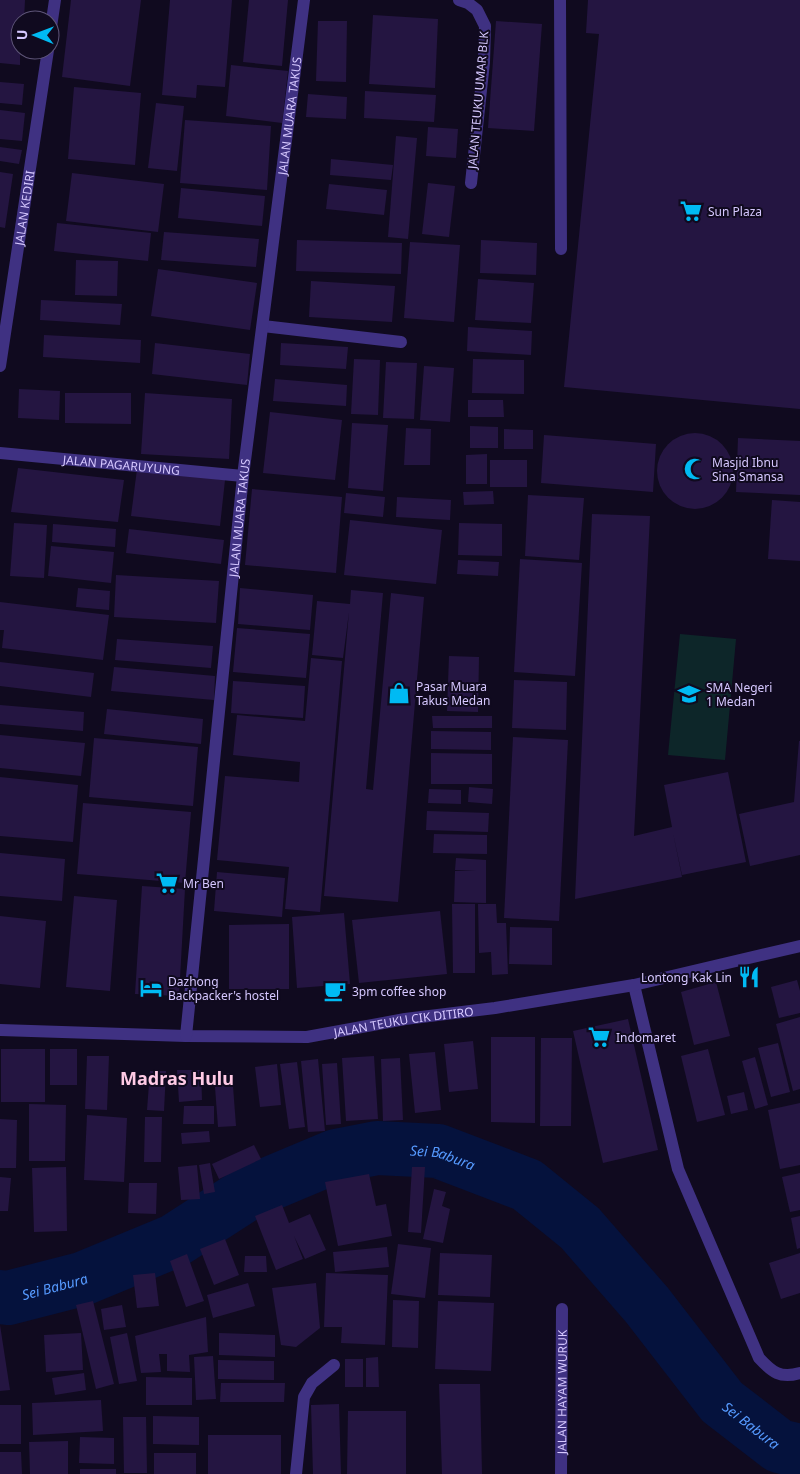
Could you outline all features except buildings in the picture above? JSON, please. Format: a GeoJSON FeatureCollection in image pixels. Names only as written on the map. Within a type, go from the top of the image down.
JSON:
{"type":"FeatureCollection","features":[{"type":"Feature","properties":{"kind":"street","name":"JALAN MUARA TAKUS"},"geometry":{"type":"LineString","coordinates":[[186,1036],[243,476],[304,0]]}},
{"type":"Feature","properties":{"kind":"street","name":"JALAN TEUKU UMAR BLK"},"geometry":{"type":"LineString","coordinates":[[458,0],[468,3],[477,10],[484,26],[484,62],[471,183]]}},
{"type":"Feature","properties":{"kind":"street"},"geometry":{"type":"LineString","coordinates":[[560,0],[561,249]]}},
{"type":"Feature","properties":{"kind":"street","name":"JALAN KEDIRI"},"geometry":{"type":"LineString","coordinates":[[0,366],[46,60]]}},
{"type":"Feature","properties":{"kind":"street"},"geometry":{"type":"LineString","coordinates":[[263,326],[401,342]]}},
{"type":"Feature","properties":{"kind":"street","name":"JALAN PAGARUYUNG"},"geometry":{"type":"LineString","coordinates":[[0,453],[243,476]]}},
{"type":"Feature","properties":{"kind":"street","name":"JALAN TEUKU CIK DITIRO"},"geometry":{"type":"LineString","coordinates":[[0,1030],[186,1036],[306,1037],[405,1019],[495,1008],[634,985],[800,946]]}},
{"type":"Feature","properties":{"kind":"street"},"geometry":{"type":"LineString","coordinates":[[634,985],[678,1169],[759,1358],[772,1372],[790,1376],[800,1373]]}},
{"type":"Feature","properties":{"kind":"street","name":"JALAN HAYAM WURUK"},"geometry":{"type":"LineString","coordinates":[[562,1309],[562,1474]]}},
{"type":"Feature","properties":{"kind":"street"},"geometry":{"type":"LineString","coordinates":[[296,1474],[304,1397],[312,1383],[334,1365]]}},
{"type":"Feature","properties":{"kind":"green space"},"geometry":{"type":"Polygon","coordinates":[[[680,634],[736,639],[725,760],[668,755],[680,634]]]}},
{"type":"Feature","properties":{"kind":"waterway","name":"Sei Babura"},"geometry":{"type":"LineString","coordinates":[[0,1297],[8,1298],[82,1279],[174,1241],[250,1192],[336,1156],[377,1148],[438,1151],[527,1185],[580,1228],[647,1305],[722,1402],[779,1446],[800,1451]]}},
{"type":"Feature","properties":{"kind":"place","name":"Sun Plaza"},"geometry":{"type":"Point","coordinates":[691,211]}},
{"type":"Feature","properties":{"kind":"place","name":"Masjid Ibnu Sina Smansa"},"geometry":{"type":"Point","coordinates":[695,469]}},
{"type":"Feature","properties":{"kind":"place","name":"Pasar Muara Takus Medan"},"geometry":{"type":"Point","coordinates":[399,693]}},
{"type":"Feature","properties":{"kind":"place","name":"SMA Negeri 1 Medan"},"geometry":{"type":"Point","coordinates":[689,694]}},
{"type":"Feature","properties":{"kind":"place","name":"Mr Ben"},"geometry":{"type":"Point","coordinates":[167,883]}},
{"type":"Feature","properties":{"kind":"place","name":"Lontong Kak Lin"},"geometry":{"type":"Point","coordinates":[749,977]}},
{"type":"Feature","properties":{"kind":"place","name":"Dazhong Backpacker's hostel"},"geometry":{"type":"Point","coordinates":[151,988]}},
{"type":"Feature","properties":{"kind":"place","name":"3pm coffee shop"},"geometry":{"type":"Point","coordinates":[335,991]}},
{"type":"Feature","properties":{"kind":"place","name":"Indomaret"},"geometry":{"type":"Point","coordinates":[599,1037]}},
{"type":"Feature","properties":{"kind":"district","name":"Madras Hulu"},"geometry":{"type":"Point","coordinates":[177,1078]}}]}
